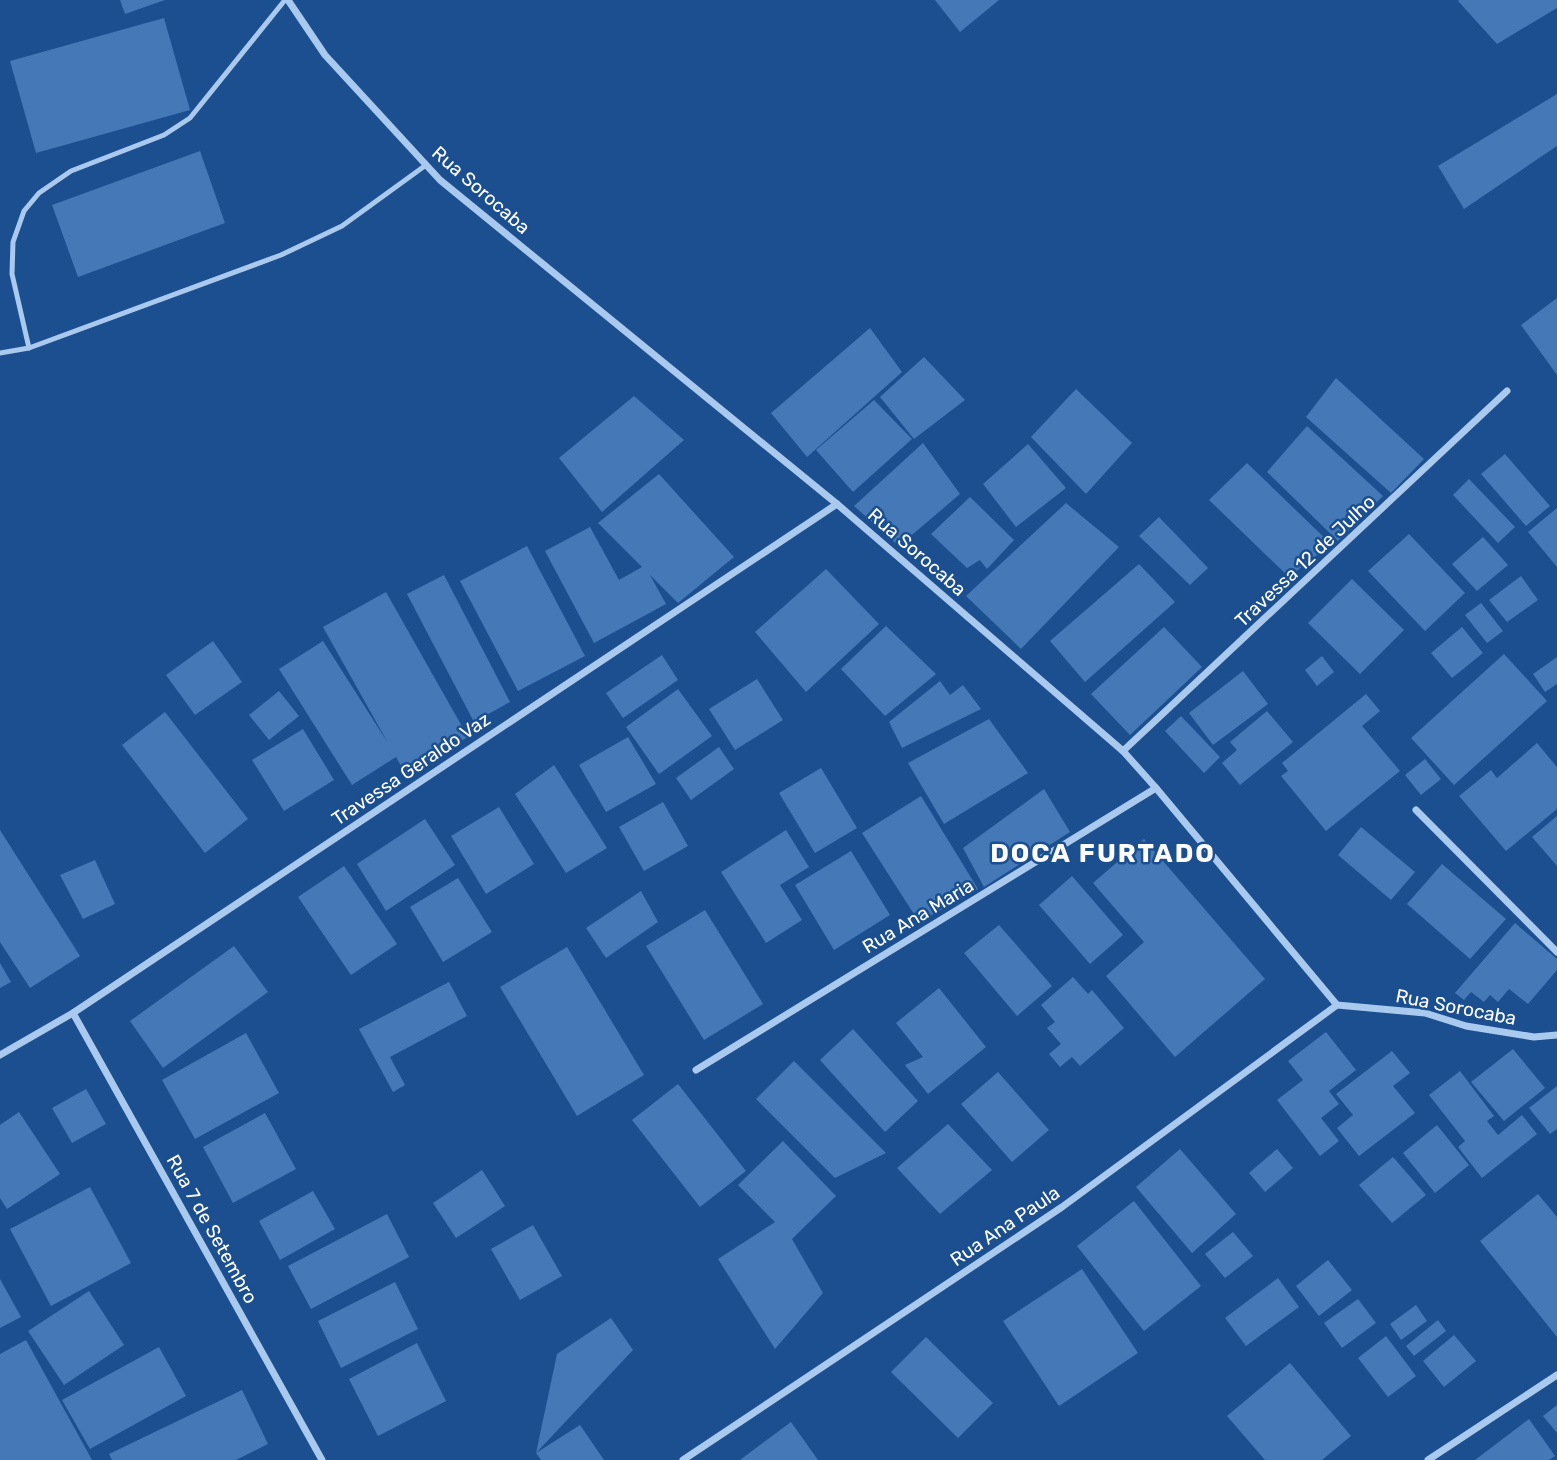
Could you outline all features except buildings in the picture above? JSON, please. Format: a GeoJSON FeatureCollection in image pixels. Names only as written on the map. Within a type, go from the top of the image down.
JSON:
{"type":"FeatureCollection","features":[{"type":"Feature","properties":{"kind":"street","name":"Rua Sorocaba"},"geometry":{"type":"LineString","coordinates":[[286,0],[325,55],[440,180],[837,504],[1123,751],[1337,1005],[1425,1013],[1466,1026],[1534,1037],[1557,1035]]}},
{"type":"Feature","properties":{"kind":"street","name":"Travessa 12 de Julho"},"geometry":{"type":"LineString","coordinates":[[1123,751],[1507,391]]}},
{"type":"Feature","properties":{"kind":"street","name":"Travessa Geraldo Vaz"},"geometry":{"type":"LineString","coordinates":[[0,1055],[74,1013],[837,504]]}},
{"type":"Feature","properties":{"kind":"street","name":"Rua Ana Maria"},"geometry":{"type":"LineString","coordinates":[[696,1070],[1156,788]]}},
{"type":"Feature","properties":{"kind":"street"},"geometry":{"type":"LineString","coordinates":[[1416,810],[1557,951]]}},
{"type":"Feature","properties":{"kind":"street","name":"Rua Ana Paula"},"geometry":{"type":"LineString","coordinates":[[682,1460],[1062,1207],[1337,1005]]}},
{"type":"Feature","properties":{"kind":"street","name":"Rua 7 de Setembro"},"geometry":{"type":"LineString","coordinates":[[74,1013],[322,1460]]}},
{"type":"Feature","properties":{"kind":"street"},"geometry":{"type":"LineString","coordinates":[[1428,1460],[1557,1375]]}},
{"type":"Feature","properties":{"kind":"lane"},"geometry":{"type":"LineString","coordinates":[[29,348],[12,274],[13,242],[24,211],[39,193],[71,172],[164,135],[190,118],[286,0]]}},
{"type":"Feature","properties":{"kind":"lane"},"geometry":{"type":"LineString","coordinates":[[0,353],[29,348],[281,255],[342,226],[426,165]]}},
{"type":"Feature","properties":{"kind":"district","name":"DOCA FURTADO"},"geometry":{"type":"Point","coordinates":[1103,853]}}]}
